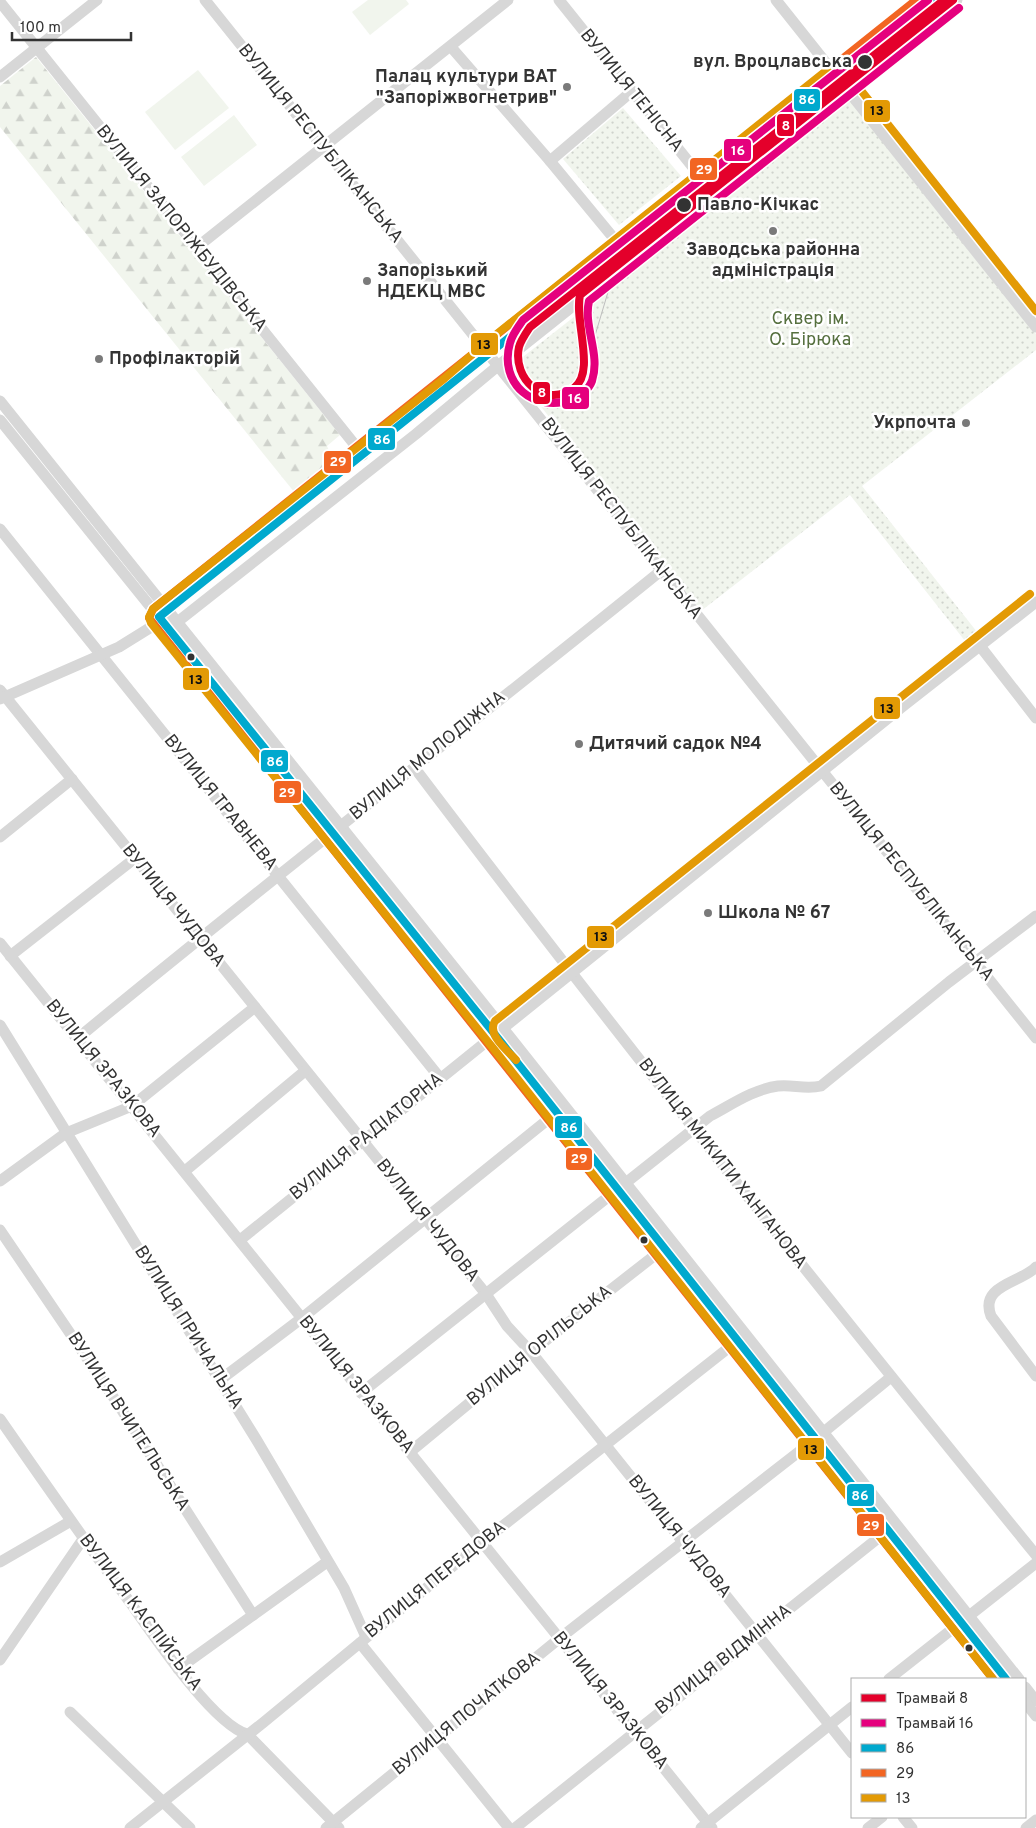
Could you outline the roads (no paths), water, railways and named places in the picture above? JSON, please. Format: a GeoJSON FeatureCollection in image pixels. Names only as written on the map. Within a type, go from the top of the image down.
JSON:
{"type":"FeatureCollection","features":[{"type":"Feature","properties":{"kind":"street"},"geometry":{"type":"LineString","coordinates":[[0,77],[97,0]]}},
{"type":"Feature","properties":{"kind":"street","name":"ВУЛИЦЯ РЕСПУБЛІКАНСЬКА"},"geometry":{"type":"LineString","coordinates":[[205,0],[322,148],[489,352],[975,964],[1036,1038]]}},
{"type":"Feature","properties":{"kind":"street"},"geometry":{"type":"LineString","coordinates":[[196,248],[451,47],[495,4],[508,0]]}},
{"type":"Feature","properties":{"kind":"street","name":"ВУЛИЦЯ ТЕНІСНА"},"geometry":{"type":"LineString","coordinates":[[559,0],[704,181]]}},
{"type":"Feature","properties":{"kind":"street"},"geometry":{"type":"LineString","coordinates":[[776,0],[1036,327]]}},
{"type":"Feature","properties":{"kind":"street"},"geometry":{"type":"LineString","coordinates":[[2,695],[100,656],[148,629],[163,614],[451,386],[489,352],[932,0]]}},
{"type":"Feature","properties":{"kind":"street"},"geometry":{"type":"LineString","coordinates":[[148,629],[172,626],[416,434],[845,87],[957,0]]}},
{"type":"Feature","properties":{"kind":"street","name":"ВУЛИЦЯ ЗАПОРІЖБУДІВСЬКА"},"geometry":{"type":"LineString","coordinates":[[0,2],[363,455]]}},
{"type":"Feature","properties":{"kind":"street"},"geometry":{"type":"LineString","coordinates":[[451,47],[550,161],[621,247]]}},
{"type":"Feature","properties":{"kind":"street"},"geometry":{"type":"LineString","coordinates":[[550,161],[631,92]]}},
{"type":"Feature","properties":{"kind":"street"},"geometry":{"type":"LineString","coordinates":[[0,401],[172,626],[498,1031],[965,1621],[1005,1678]]}},
{"type":"Feature","properties":{"kind":"street"},"geometry":{"type":"LineString","coordinates":[[0,420],[163,614]]}},
{"type":"Feature","properties":{"kind":"street","name":"ВУЛИЦЯ ТРАВНЕВА"},"geometry":{"type":"LineString","coordinates":[[0,529],[440,1078]]}},
{"type":"Feature","properties":{"kind":"street","name":"ВУЛИЦЯ МОЛОДІЖНА"},"geometry":{"type":"LineString","coordinates":[[78,1038],[199,938],[662,570]]}},
{"type":"Feature","properties":{"kind":"street","name":"ВУЛИЦЯ РАДІАТОРНА"},"geometry":{"type":"LineString","coordinates":[[240,1240],[498,1031],[1036,602]]}},
{"type":"Feature","properties":{"kind":"street"},"geometry":{"type":"LineString","coordinates":[[980,646],[1036,718]]}},
{"type":"Feature","properties":{"kind":"street","name":"ВУЛИЦЯ ЧУДОВА"},"geometry":{"type":"LineString","coordinates":[[2,695],[72,779],[134,859],[425,1218],[486,1294],[496,1312],[531,1352],[604,1445],[758,1633],[851,1752]]}},
{"type":"Feature","properties":{"kind":"street","name":"ВУЛИЦЯ МИКИТИ ХАНГАНОВА"},"geometry":{"type":"LineString","coordinates":[[414,767],[571,974],[891,1377],[1036,1556]]}},
{"type":"Feature","properties":{"kind":"street"},"geometry":{"type":"LineString","coordinates":[[0,837],[72,779]]}},
{"type":"Feature","properties":{"kind":"street"},"geometry":{"type":"LineString","coordinates":[[10,956],[134,859]]}},
{"type":"Feature","properties":{"kind":"street"},"geometry":{"type":"LineString","coordinates":[[361,1393],[710,1116],[763,1089],[781,1085],[809,1089],[820,1086],[949,982],[1036,916]]}},
{"type":"Feature","properties":{"kind":"street","name":"ВУЛИЦЯ ЗРАЗКОВА"},"geometry":{"type":"LineString","coordinates":[[0,943],[185,1170],[481,1543],[560,1638],[707,1826]]}},
{"type":"Feature","properties":{"kind":"street"},"geometry":{"type":"LineString","coordinates":[[0,1181],[66,1132],[132,1106],[255,1007]]}},
{"type":"Feature","properties":{"kind":"street","name":"ВУЛИЦЯ ПРИЧАЛЬНА"},"geometry":{"type":"LineString","coordinates":[[0,1025],[220,1380],[344,1588],[363,1640],[508,1828]]}},
{"type":"Feature","properties":{"kind":"street"},"geometry":{"type":"LineString","coordinates":[[185,1170],[305,1071]]}},
{"type":"Feature","properties":{"kind":"street"},"geometry":{"type":"LineString","coordinates":[[220,1380],[302,1318],[560,1110]]}},
{"type":"Feature","properties":{"kind":"street","name":"ВУЛИЦЯ ВЧИТЕЛЬСЬКА"},"geometry":{"type":"LineString","coordinates":[[0,1230],[118,1404],[253,1615]]}},
{"type":"Feature","properties":{"kind":"street","name":"ВУЛИЦЯ ОРІЛЬСЬКА"},"geometry":{"type":"LineString","coordinates":[[410,1452],[531,1352],[667,1245]]}},
{"type":"Feature","properties":{"kind":"street"},"geometry":{"type":"LineString","coordinates":[[1036,1267],[1029,1274],[1005,1283],[990,1298],[988,1304],[991,1316],[1036,1376]]}},
{"type":"Feature","properties":{"kind":"street","name":"ВУЛИЦЯ ПЕРЕДОВА"},"geometry":{"type":"LineString","coordinates":[[130,1828],[481,1543],[741,1338]]}},
{"type":"Feature","properties":{"kind":"street","name":"ВУЛИЦЯ ПОЧАТКОВА"},"geometry":{"type":"LineString","coordinates":[[332,1826],[560,1638],[891,1377]]}},
{"type":"Feature","properties":{"kind":"street","name":"ВУЛИЦЯ КАСПІЙСЬКА"},"geometry":{"type":"LineString","coordinates":[[0,1419],[83,1539],[178,1670],[229,1725],[247,1734],[332,1826]]}},
{"type":"Feature","properties":{"kind":"street"},"geometry":{"type":"LineString","coordinates":[[818,1436],[887,1531],[965,1621],[1018,1678]]}},
{"type":"Feature","properties":{"kind":"street","name":"ВУЛИЦЯ КАСПІЙСЬКА"},"geometry":{"type":"LineString","coordinates":[[0,1562],[71,1521]]}},
{"type":"Feature","properties":{"kind":"street","name":"ВУЛИЦЯ ВІДМІННА"},"geometry":{"type":"LineString","coordinates":[[515,1828],[634,1731],[887,1531]]}},
{"type":"Feature","properties":{"kind":"street"},"geometry":{"type":"LineString","coordinates":[[0,1660],[83,1539]]}},
{"type":"Feature","properties":{"kind":"street"},"geometry":{"type":"LineString","coordinates":[[178,1670],[327,1562]]}},
{"type":"Feature","properties":{"kind":"street"},"geometry":{"type":"LineString","coordinates":[[890,1678],[965,1621],[1036,1563]]}},
{"type":"Feature","properties":{"kind":"street"},"geometry":{"type":"LineString","coordinates":[[1030,1700],[1036,1716]]}},
{"type":"Feature","properties":{"kind":"street"},"geometry":{"type":"LineString","coordinates":[[707,1826],[851,1708]]}},
{"type":"Feature","properties":{"kind":"street"},"geometry":{"type":"LineString","coordinates":[[70,1712],[190,1828]]}},
{"type":"Feature","properties":{"kind":"street"},"geometry":{"type":"LineString","coordinates":[[868,1828],[881,1818]]}},
{"type":"Feature","properties":{"kind":"street"},"geometry":{"type":"LineString","coordinates":[[904,1818],[912,1828]]}},
{"type":"Feature","properties":{"kind":"street"},"geometry":{"type":"LineString","coordinates":[[1026,1828],[1036,1820]]}},
{"type":"Feature","properties":{"kind":"tram line","name":"16"},"geometry":{"type":"LineString","coordinates":[[928,0],[523,320],[511,340],[508,358],[509,371],[515,383],[523,392],[533,399],[559,403],[573,399],[584,392],[591,384],[594,371],[588,321],[589,301],[959,8]]}},
{"type":"Feature","properties":{"kind":"tram line","name":"8"},"geometry":{"type":"LineString","coordinates":[[944,0],[530,327],[522,339],[518,359],[526,380],[542,393],[552,395],[563,394],[574,388],[580,380],[584,358],[579,306],[580,295],[953,0]]}},
{"type":"Feature","properties":{"kind":"tram line"},"geometry":{"type":"LineString","coordinates":[[585,369],[614,272],[622,261]]}},
{"type":"Feature","properties":{"kind":"place","name":"вул. Вроцлавська"},"geometry":{"type":"Point","coordinates":[865,62]}},
{"type":"Feature","properties":{"kind":"place","name":"Палац культури ВАТ \"Запоріжвогнетрив\""},"geometry":{"type":"Point","coordinates":[567,87]}},
{"type":"Feature","properties":{"kind":"place","name":"Павло-Кічкас"},"geometry":{"type":"Point","coordinates":[684,205]}},
{"type":"Feature","properties":{"kind":"place","name":"Заводська районна адміністрація"},"geometry":{"type":"Point","coordinates":[773,231]}},
{"type":"Feature","properties":{"kind":"place","name":"Запорізький НДЕКЦ МВС"},"geometry":{"type":"Point","coordinates":[367,281]}},
{"type":"Feature","properties":{"kind":"place","name":"Профілакторій"},"geometry":{"type":"Point","coordinates":[99,359]}},
{"type":"Feature","properties":{"kind":"place","name":"Укрпочта"},"geometry":{"type":"Point","coordinates":[966,423]}},
{"type":"Feature","properties":{"kind":"place","name":"Дитячий садок №4"},"geometry":{"type":"Point","coordinates":[579,744]}},
{"type":"Feature","properties":{"kind":"place","name":"Школа № 67"},"geometry":{"type":"Point","coordinates":[708,913]}},
{"type":"Feature","properties":{"kind":"park label","name":"Сквер ім. О. Бірюка"},"geometry":{"type":"Point","coordinates":[810,329]}}]}
